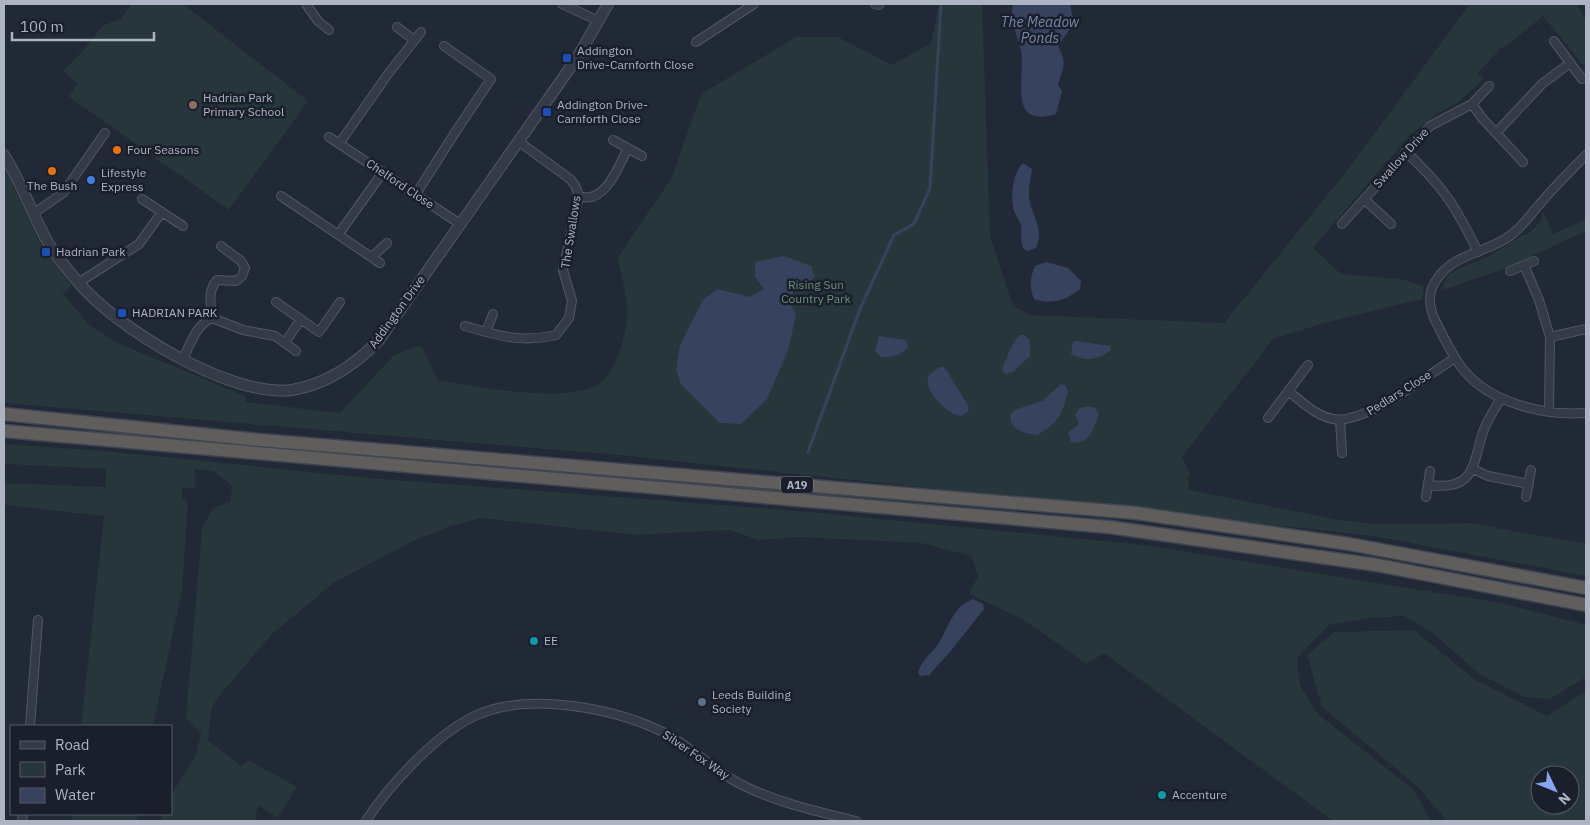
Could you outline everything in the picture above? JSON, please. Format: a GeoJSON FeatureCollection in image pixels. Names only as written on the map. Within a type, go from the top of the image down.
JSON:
{"type":"FeatureCollection","features":[{"type":"Feature","properties":{"kind":"highway","name":"A19"},"geometry":{"type":"LineString","coordinates":[[4,414],[249,439],[1136,514],[1349,544],[1586,588]]}},
{"type":"Feature","properties":{"kind":"highway","name":"A19"},"geometry":{"type":"LineString","coordinates":[[4,431],[1108,527],[1377,565],[1586,605]]}},
{"type":"Feature","properties":{"kind":"street"},"geometry":{"type":"LineString","coordinates":[[306,4],[318,21],[329,30]]}},
{"type":"Feature","properties":{"kind":"street"},"geometry":{"type":"LineString","coordinates":[[562,4],[599,21]]}},
{"type":"Feature","properties":{"kind":"street","name":"Addington Drive"},"geometry":{"type":"LineString","coordinates":[[4,155],[17,177],[47,241],[78,283],[121,323],[155,345],[240,384],[264,390],[290,390],[313,386],[342,372],[360,360],[379,340],[577,58],[608,4]]}},
{"type":"Feature","properties":{"kind":"street"},"geometry":{"type":"LineString","coordinates":[[696,42],[754,4]]}},
{"type":"Feature","properties":{"kind":"street"},"geometry":{"type":"LineString","coordinates":[[397,28],[414,40]]}},
{"type":"Feature","properties":{"kind":"street"},"geometry":{"type":"LineString","coordinates":[[339,144],[420,32]]}},
{"type":"Feature","properties":{"kind":"street"},"geometry":{"type":"LineString","coordinates":[[1554,41],[1582,79]]}},
{"type":"Feature","properties":{"kind":"street"},"geometry":{"type":"LineString","coordinates":[[416,194],[491,79],[444,46]]}},
{"type":"Feature","properties":{"kind":"street"},"geometry":{"type":"LineString","coordinates":[[1496,133],[1542,84],[1570,63]]}},
{"type":"Feature","properties":{"kind":"street","name":"Swallow Drive"},"geometry":{"type":"LineString","coordinates":[[1342,224],[1430,126],[1472,104],[1489,86]]}},
{"type":"Feature","properties":{"kind":"street"},"geometry":{"type":"LineString","coordinates":[[1472,104],[1524,162]]}},
{"type":"Feature","properties":{"kind":"street"},"geometry":{"type":"LineString","coordinates":[[34,214],[63,193],[105,132]]}},
{"type":"Feature","properties":{"kind":"street","name":"Chelford Close"},"geometry":{"type":"LineString","coordinates":[[329,137],[460,224]]}},
{"type":"Feature","properties":{"kind":"street"},"geometry":{"type":"LineString","coordinates":[[613,140],[642,156]]}},
{"type":"Feature","properties":{"kind":"street","name":"The Swallows"},"geometry":{"type":"LineString","coordinates":[[465,326],[499,336],[533,340],[556,335],[569,318],[572,302],[563,270],[579,196],[570,179],[518,142]]}},
{"type":"Feature","properties":{"kind":"street"},"geometry":{"type":"LineString","coordinates":[[579,196],[585,198],[608,186],[628,148]]}},
{"type":"Feature","properties":{"kind":"street"},"geometry":{"type":"LineString","coordinates":[[1406,152],[1434,178],[1448,196],[1478,252]]}},
{"type":"Feature","properties":{"kind":"street"},"geometry":{"type":"LineString","coordinates":[[1586,155],[1517,230],[1499,242],[1453,262],[1436,280],[1429,300],[1434,319],[1455,358],[1463,369],[1478,382],[1501,398],[1526,407],[1586,413]]}},
{"type":"Feature","properties":{"kind":"street"},"geometry":{"type":"LineString","coordinates":[[338,235],[383,172]]}},
{"type":"Feature","properties":{"kind":"street"},"geometry":{"type":"LineString","coordinates":[[281,196],[380,263]]}},
{"type":"Feature","properties":{"kind":"street"},"geometry":{"type":"LineString","coordinates":[[142,199],[183,226]]}},
{"type":"Feature","properties":{"kind":"street","name":"Swallow Drive"},"geometry":{"type":"LineString","coordinates":[[1364,199],[1391,224]]}},
{"type":"Feature","properties":{"kind":"street"},"geometry":{"type":"LineString","coordinates":[[78,283],[139,244],[162,212]]}},
{"type":"Feature","properties":{"kind":"street"},"geometry":{"type":"LineString","coordinates":[[372,257],[386,243]]}},
{"type":"Feature","properties":{"kind":"street"},"geometry":{"type":"LineString","coordinates":[[212,318],[211,287],[217,280],[236,281],[242,276],[245,268],[241,261],[221,246]]}},
{"type":"Feature","properties":{"kind":"street"},"geometry":{"type":"LineString","coordinates":[[1510,271],[1534,261]]}},
{"type":"Feature","properties":{"kind":"street"},"geometry":{"type":"LineString","coordinates":[[1524,265],[1539,300],[1550,337],[1549,410]]}},
{"type":"Feature","properties":{"kind":"street"},"geometry":{"type":"LineString","coordinates":[[276,302],[319,332],[340,302]]}},
{"type":"Feature","properties":{"kind":"street"},"geometry":{"type":"LineString","coordinates":[[486,332],[493,314]]}},
{"type":"Feature","properties":{"kind":"street"},"geometry":{"type":"LineString","coordinates":[[183,359],[196,332],[203,323],[212,318]]}},
{"type":"Feature","properties":{"kind":"street"},"geometry":{"type":"LineString","coordinates":[[212,318],[243,330],[270,334],[286,342],[296,351]]}},
{"type":"Feature","properties":{"kind":"street"},"geometry":{"type":"LineString","coordinates":[[286,342],[301,319]]}},
{"type":"Feature","properties":{"kind":"street"},"geometry":{"type":"LineString","coordinates":[[1550,337],[1586,329]]}},
{"type":"Feature","properties":{"kind":"street","name":"Pedlars Close"},"geometry":{"type":"LineString","coordinates":[[1340,420],[1352,419],[1376,408],[1455,358]]}},
{"type":"Feature","properties":{"kind":"street"},"geometry":{"type":"LineString","coordinates":[[1268,418],[1308,365]]}},
{"type":"Feature","properties":{"kind":"street"},"geometry":{"type":"LineString","coordinates":[[1288,391],[1316,412],[1340,420],[1342,453]]}},
{"type":"Feature","properties":{"kind":"street"},"geometry":{"type":"LineString","coordinates":[[1428,485],[1444,487],[1456,484],[1467,477],[1473,470],[1484,430],[1501,398]]}},
{"type":"Feature","properties":{"kind":"street"},"geometry":{"type":"LineString","coordinates":[[1473,470],[1488,476],[1529,484]]}},
{"type":"Feature","properties":{"kind":"street"},"geometry":{"type":"LineString","coordinates":[[1526,497],[1531,470]]}},
{"type":"Feature","properties":{"kind":"street"},"geometry":{"type":"LineString","coordinates":[[1426,497],[1430,471]]}},
{"type":"Feature","properties":{"kind":"street"},"geometry":{"type":"LineString","coordinates":[[30,725],[38,620]]}},
{"type":"Feature","properties":{"kind":"street","name":"Silver Fox Way"},"geometry":{"type":"LineString","coordinates":[[366,821],[403,774],[455,728],[490,710],[541,704],[604,711],[634,719],[670,736],[742,785],[770,798],[856,821]]}},
{"type":"Feature","properties":{"kind":"green space","name":"Hadrian Park Primary School"},"geometry":{"type":"Polygon","coordinates":[[[132,4],[183,4],[308,101],[229,210],[68,96],[78,84],[63,71],[89,44],[102,26],[120,19],[132,4]]]}},
{"type":"Feature","properties":{"kind":"green space","name":"Rising Sun Country Park"},"geometry":{"type":"Polygon","coordinates":[[[939,4],[982,4],[990,236],[1013,306],[1031,315],[1224,323],[1345,173],[1470,4],[1576,4],[1586,19],[1586,69],[1543,16],[1508,45],[1501,48],[1478,73],[1484,79],[1457,103],[1436,114],[1409,136],[1313,248],[1341,274],[1402,279],[1424,287],[1422,299],[1324,323],[1273,339],[1182,457],[1190,473],[1188,478],[1189,490],[1339,520],[1375,524],[1470,523],[1586,544],[1586,576],[1373,536],[1173,514],[617,455],[4,403],[4,167],[42,247],[71,285],[67,292],[62,292],[87,323],[115,342],[245,396],[246,402],[340,413],[394,355],[421,345],[438,380],[521,392],[567,393],[586,389],[600,383],[612,369],[623,339],[627,319],[625,290],[618,257],[672,177],[701,94],[796,37],[838,37],[892,65],[931,43],[939,4]]]}},
{"type":"Feature","properties":{"kind":"green space"},"geometry":{"type":"Polygon","coordinates":[[[1543,211],[1553,234],[1586,219],[1586,231],[1506,268],[1440,291],[1447,276],[1452,272],[1491,255],[1521,236],[1528,234],[1541,221],[1543,211]]]}},
{"type":"Feature","properties":{"kind":"green space"},"geometry":{"type":"Polygon","coordinates":[[[4,444],[106,451],[370,478],[812,512],[1144,545],[1501,603],[1586,625],[1586,677],[1550,699],[1524,697],[1479,674],[1433,633],[1404,616],[1372,618],[1329,625],[1297,658],[1300,685],[1318,714],[1414,790],[1431,821],[1333,821],[1104,653],[1087,664],[1022,619],[969,594],[978,576],[971,556],[921,543],[798,537],[758,540],[730,530],[637,535],[481,518],[448,527],[413,541],[335,582],[272,634],[220,695],[212,707],[208,740],[241,766],[248,760],[297,787],[278,818],[258,805],[255,821],[160,821],[162,815],[172,815],[172,793],[196,755],[201,733],[186,718],[202,528],[213,508],[230,502],[232,486],[214,471],[195,469],[195,489],[182,487],[182,497],[188,501],[182,591],[153,725],[81,725],[104,516],[4,505],[4,483],[106,487],[106,469],[4,464],[4,444]]]}},
{"type":"Feature","properties":{"kind":"green space"},"geometry":{"type":"Polygon","coordinates":[[[1414,630],[1474,679],[1547,716],[1586,691],[1586,821],[1447,821],[1418,787],[1322,707],[1307,655],[1334,632],[1414,630]]]}},
{"type":"Feature","properties":{"kind":"green space"},"geometry":{"type":"Polygon","coordinates":[[[72,815],[138,815],[136,821],[72,821],[72,815]]]}},
{"type":"Feature","properties":{"kind":"water","name":"The Meadow Ponds"},"geometry":{"type":"Polygon","coordinates":[[[1013,4],[1070,4],[1074,23],[1058,46],[1063,57],[1064,66],[1058,85],[1062,91],[1056,114],[1040,117],[1030,114],[1024,107],[1021,86],[1021,50],[1012,16],[1013,4]]]}},
{"type":"Feature","properties":{"kind":"water"},"geometry":{"type":"Polygon","coordinates":[[[1023,163],[1032,169],[1029,197],[1039,235],[1036,248],[1027,251],[1022,245],[1021,225],[1014,212],[1012,202],[1015,177],[1023,163]]]}},
{"type":"Feature","properties":{"kind":"water"},"geometry":{"type":"Polygon","coordinates":[[[784,256],[811,266],[815,277],[807,283],[794,288],[790,303],[796,314],[788,351],[767,399],[741,424],[720,423],[681,384],[676,370],[680,345],[703,300],[717,289],[750,297],[764,289],[755,277],[755,262],[784,256]]]}},
{"type":"Feature","properties":{"kind":"water"},"geometry":{"type":"Polygon","coordinates":[[[1046,262],[1068,268],[1081,281],[1080,289],[1064,299],[1047,302],[1034,299],[1031,286],[1033,270],[1035,266],[1046,262]]]}},
{"type":"Feature","properties":{"kind":"water"},"geometry":{"type":"Polygon","coordinates":[[[1020,335],[1024,335],[1030,340],[1030,356],[1013,372],[1005,374],[1002,369],[1012,346],[1020,335]]]}},
{"type":"Feature","properties":{"kind":"water"},"geometry":{"type":"Polygon","coordinates":[[[879,336],[906,340],[908,347],[896,355],[881,357],[875,351],[879,336]]]}},
{"type":"Feature","properties":{"kind":"water"},"geometry":{"type":"Polygon","coordinates":[[[1073,342],[1110,346],[1111,350],[1091,359],[1076,357],[1071,354],[1073,342]]]}},
{"type":"Feature","properties":{"kind":"water"},"geometry":{"type":"Polygon","coordinates":[[[940,367],[947,371],[969,407],[968,412],[961,416],[950,412],[944,407],[930,389],[928,378],[931,373],[940,367]]]}},
{"type":"Feature","properties":{"kind":"water"},"geometry":{"type":"Polygon","coordinates":[[[1061,384],[1065,385],[1068,391],[1066,399],[1062,412],[1050,427],[1037,435],[1022,432],[1014,427],[1011,413],[1017,409],[1042,401],[1061,384]]]}},
{"type":"Feature","properties":{"kind":"water"},"geometry":{"type":"Polygon","coordinates":[[[1083,407],[1094,407],[1099,414],[1090,435],[1077,443],[1071,442],[1068,433],[1079,424],[1075,415],[1083,407]]]}},
{"type":"Feature","properties":{"kind":"water"},"geometry":{"type":"Polygon","coordinates":[[[973,599],[983,604],[984,609],[929,675],[920,676],[918,672],[920,667],[937,645],[956,611],[966,602],[973,599]]]}},
{"type":"Feature","properties":{"kind":"waterway"},"geometry":{"type":"LineString","coordinates":[[808,452],[860,309],[894,235],[914,224],[930,188],[941,4]]}},
{"type":"Feature","properties":{"kind":"place","name":"Addington Drive-Carnforth Close"},"geometry":{"type":"Point","coordinates":[567,58]}},
{"type":"Feature","properties":{"kind":"place","name":"Hadrian Park Primary School"},"geometry":{"type":"Point","coordinates":[193,105]}},
{"type":"Feature","properties":{"kind":"place","name":"Addington Drive- Carnforth Close"},"geometry":{"type":"Point","coordinates":[547,112]}},
{"type":"Feature","properties":{"kind":"place","name":"Four Seasons"},"geometry":{"type":"Point","coordinates":[117,150]}},
{"type":"Feature","properties":{"kind":"place","name":"The Bush"},"geometry":{"type":"Point","coordinates":[52,171]}},
{"type":"Feature","properties":{"kind":"place","name":"Lifestyle Express"},"geometry":{"type":"Point","coordinates":[91,180]}},
{"type":"Feature","properties":{"kind":"place","name":"Hadrian Park"},"geometry":{"type":"Point","coordinates":[46,252]}},
{"type":"Feature","properties":{"kind":"place","name":"HADRIAN PARK"},"geometry":{"type":"Point","coordinates":[122,313]}},
{"type":"Feature","properties":{"kind":"place","name":"EE"},"geometry":{"type":"Point","coordinates":[534,641]}},
{"type":"Feature","properties":{"kind":"place","name":"Leeds Building Society"},"geometry":{"type":"Point","coordinates":[702,702]}},
{"type":"Feature","properties":{"kind":"place","name":"Accenture"},"geometry":{"type":"Point","coordinates":[1162,795]}}]}
